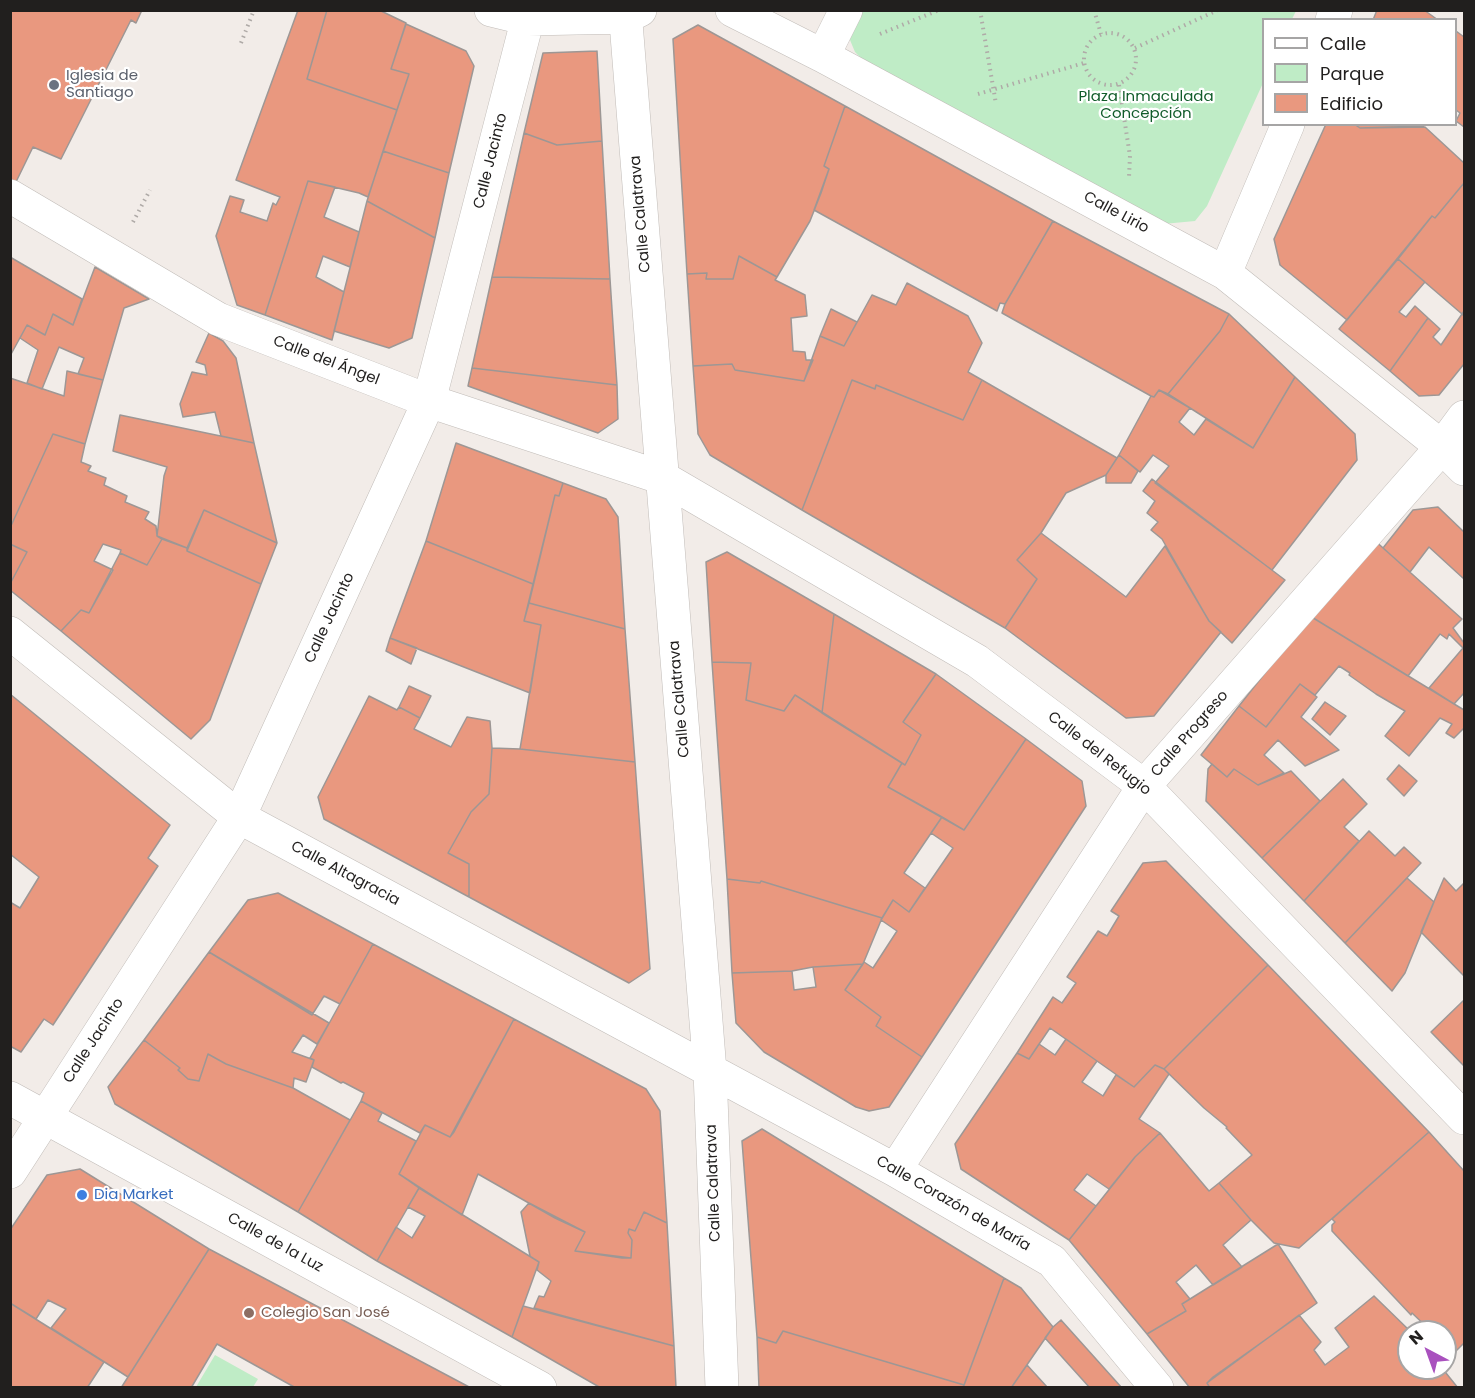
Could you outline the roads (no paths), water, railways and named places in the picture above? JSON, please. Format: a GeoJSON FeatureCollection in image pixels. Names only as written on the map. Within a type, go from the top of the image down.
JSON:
{"type":"FeatureCollection","features":[{"type":"Feature","properties":{"kind":"street"},"geometry":{"type":"LineString","coordinates":[[491,10],[529,15],[630,13]]}},
{"type":"Feature","properties":{"kind":"street","name":"Calle Lirio"},"geometry":{"type":"LineString","coordinates":[[732,10],[823,56],[1225,273],[1453,458]]}},
{"type":"Feature","properties":{"kind":"street"},"geometry":{"type":"LineString","coordinates":[[823,56],[846,10]]}},
{"type":"Feature","properties":{"kind":"street","name":"Calle Calatrava"},"geometry":{"type":"LineString","coordinates":[[630,13],[663,478],[710,1071],[722,1388]]}},
{"type":"Feature","properties":{"kind":"street","name":"Calle Jacinto"},"geometry":{"type":"LineString","coordinates":[[10,1172],[239,817],[429,400],[529,15]]}},
{"type":"Feature","properties":{"kind":"street"},"geometry":{"type":"LineString","coordinates":[[1225,273],[1287,126]]}},
{"type":"Feature","properties":{"kind":"street","name":"Calle del Ángel"},"geometry":{"type":"LineString","coordinates":[[10,196],[218,319],[429,400],[663,478]]}},
{"type":"Feature","properties":{"kind":"street","name":"Calle Progreso"},"geometry":{"type":"LineString","coordinates":[[895,1170],[1144,786],[1453,458],[1464,417]]}},
{"type":"Feature","properties":{"kind":"street","name":"Calle del Refugio"},"geometry":{"type":"LineString","coordinates":[[663,478],[977,661],[1144,786],[1464,1118]]}},
{"type":"Feature","properties":{"kind":"street","name":"Calle Altagracia"},"geometry":{"type":"LineString","coordinates":[[10,633],[239,817],[710,1071]]}},
{"type":"Feature","properties":{"kind":"street","name":"Calle Corazón de María"},"geometry":{"type":"LineString","coordinates":[[710,1071],[895,1170],[1052,1261],[1157,1388]]}},
{"type":"Feature","properties":{"kind":"street","name":"Calle de la Luz"},"geometry":{"type":"LineString","coordinates":[[10,1098],[540,1388]]}},
{"type":"Feature","properties":{"kind":"place","name":"Iglesia de Santiago"},"geometry":{"type":"Point","coordinates":[54,85]}},
{"type":"Feature","properties":{"kind":"place","name":"Dia Market"},"geometry":{"type":"Point","coordinates":[82,1195]}},
{"type":"Feature","properties":{"kind":"place","name":"Colegio San José"},"geometry":{"type":"Point","coordinates":[249,1313]}},
{"type":"Feature","properties":{"kind":"park label","name":"Plaza Inmaculada Concepción"},"geometry":{"type":"Point","coordinates":[1146,106]}}]}
